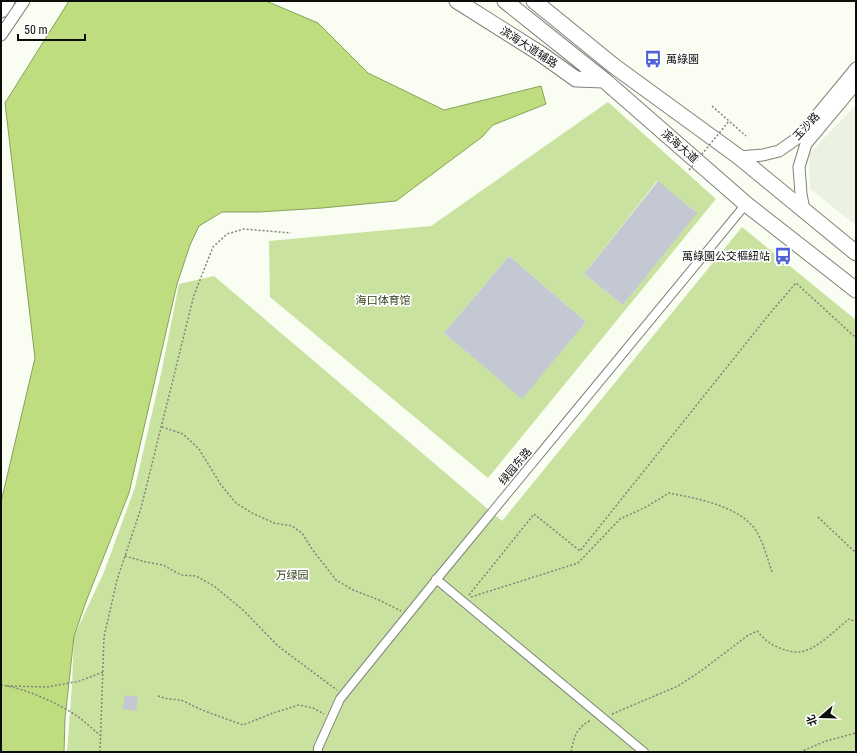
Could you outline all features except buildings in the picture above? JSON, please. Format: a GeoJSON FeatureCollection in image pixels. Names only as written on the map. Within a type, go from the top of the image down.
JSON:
{"type":"FeatureCollection","features":[{"type":"Feature","properties":{"kind":"highway"},"geometry":{"type":"LineString","coordinates":[[1,10],[7,1]]}},
{"type":"Feature","properties":{"kind":"highway","name":"滨海大道辅路"},"geometry":{"type":"LineString","coordinates":[[457,1],[576,79],[604,80]]}},
{"type":"Feature","properties":{"kind":"highway"},"geometry":{"type":"LineString","coordinates":[[473,1],[551,51],[575,69],[604,80]]}},
{"type":"Feature","properties":{"kind":"highway","name":"滨海大道"},"geometry":{"type":"LineString","coordinates":[[505,1],[604,80],[746,204],[856,290]]}},
{"type":"Feature","properties":{"kind":"highway"},"geometry":{"type":"LineString","coordinates":[[534,1],[614,66],[739,157],[856,253]]}},
{"type":"Feature","properties":{"kind":"main road"},"geometry":{"type":"LineString","coordinates":[[1,35],[24,1]]}},
{"type":"Feature","properties":{"kind":"main road","name":"玉沙路"},"geometry":{"type":"LineString","coordinates":[[739,157],[763,155],[779,151],[799,137],[856,68]]}},
{"type":"Feature","properties":{"kind":"main road","name":"玉沙路"},"geometry":{"type":"LineString","coordinates":[[804,210],[799,167],[806,144],[856,84]]}},
{"type":"Feature","properties":{"kind":"street","name":"绿园东路"},"geometry":{"type":"LineString","coordinates":[[318,752],[318,748],[331,718],[343,695],[436,579],[746,204]]}},
{"type":"Feature","properties":{"kind":"street"},"geometry":{"type":"LineString","coordinates":[[436,579],[644,752]]}},
{"type":"Feature","properties":{"kind":"path"},"geometry":{"type":"LineString","coordinates":[[712,106],[746,136]]}},
{"type":"Feature","properties":{"kind":"path"},"geometry":{"type":"LineString","coordinates":[[689,170],[729,121]]}},
{"type":"Feature","properties":{"kind":"path"},"geometry":{"type":"LineString","coordinates":[[100,752],[104,637],[117,580],[141,508],[194,295],[212,247],[227,234],[244,229],[291,233]]}},
{"type":"Feature","properties":{"kind":"path"},"geometry":{"type":"LineString","coordinates":[[772,572],[758,534],[742,516],[716,504],[669,493],[646,507],[620,519],[578,564],[465,599],[534,514],[580,551],[771,312],[796,283],[856,338]]}},
{"type":"Feature","properties":{"kind":"path"},"geometry":{"type":"LineString","coordinates":[[161,427],[183,434],[199,449],[221,485],[236,503],[274,524],[292,526],[302,533],[312,549],[336,580],[353,590],[379,600],[408,615]]}},
{"type":"Feature","properties":{"kind":"path"},"geometry":{"type":"LineString","coordinates":[[818,516],[856,553]]}},
{"type":"Feature","properties":{"kind":"path"},"geometry":{"type":"LineString","coordinates":[[125,556],[163,565],[181,575],[196,576],[214,586],[243,610],[278,646],[343,695]]}},
{"type":"Feature","properties":{"kind":"path"},"geometry":{"type":"LineString","coordinates":[[571,752],[577,731],[585,723],[594,718],[602,717],[678,686],[756,631],[769,643],[785,650],[798,652],[809,650],[849,619],[856,622]]}},
{"type":"Feature","properties":{"kind":"path"},"geometry":{"type":"LineString","coordinates":[[2,685],[46,687],[80,681],[104,671]]}},
{"type":"Feature","properties":{"kind":"path"},"geometry":{"type":"LineString","coordinates":[[2,685],[27,691],[51,701],[79,718],[101,736]]}},
{"type":"Feature","properties":{"kind":"path"},"geometry":{"type":"LineString","coordinates":[[158,696],[168,699],[181,700],[202,710],[243,725],[299,704],[313,708],[331,718]]}},
{"type":"Feature","properties":{"kind":"path"},"geometry":{"type":"LineString","coordinates":[[800,752],[826,741],[856,733]]}},
{"type":"Feature","properties":{"kind":"shaded area"},"geometry":{"type":"Polygon","coordinates":[[[69,1],[266,1],[318,23],[368,73],[444,110],[541,86],[546,104],[493,125],[482,137],[396,201],[259,212],[222,212],[199,226],[190,245],[177,284],[129,493],[74,636],[65,719],[64,752],[1,752],[1,502],[35,358],[5,103],[69,1]]]}},
{"type":"Feature","properties":{"kind":"shaded area"},"geometry":{"type":"Polygon","coordinates":[[[856,105],[856,225],[810,189],[809,154],[856,105]]]}},
{"type":"Feature","properties":{"kind":"green space","name":"海口体育馆"},"geometry":{"type":"Polygon","coordinates":[[[608,102],[716,199],[488,478],[270,297],[269,241],[431,226],[608,102]],[[657,181],[584,274],[623,305],[696,212],[657,181]],[[509,256],[444,333],[522,398],[586,322],[509,256]]]}},
{"type":"Feature","properties":{"kind":"green space","name":"万绿园"},"geometry":{"type":"Polygon","coordinates":[[[742,227],[856,320],[856,752],[67,752],[74,636],[104,572],[135,487],[161,374],[179,284],[214,276],[502,521],[742,227]]]}},
{"type":"Feature","properties":{"kind":"place","name":"萬綠園"},"geometry":{"type":"Point","coordinates":[653,59]}},
{"type":"Feature","properties":{"kind":"place","name":"萬綠園公交樞紐站"},"geometry":{"type":"Point","coordinates":[783,256]}}]}
